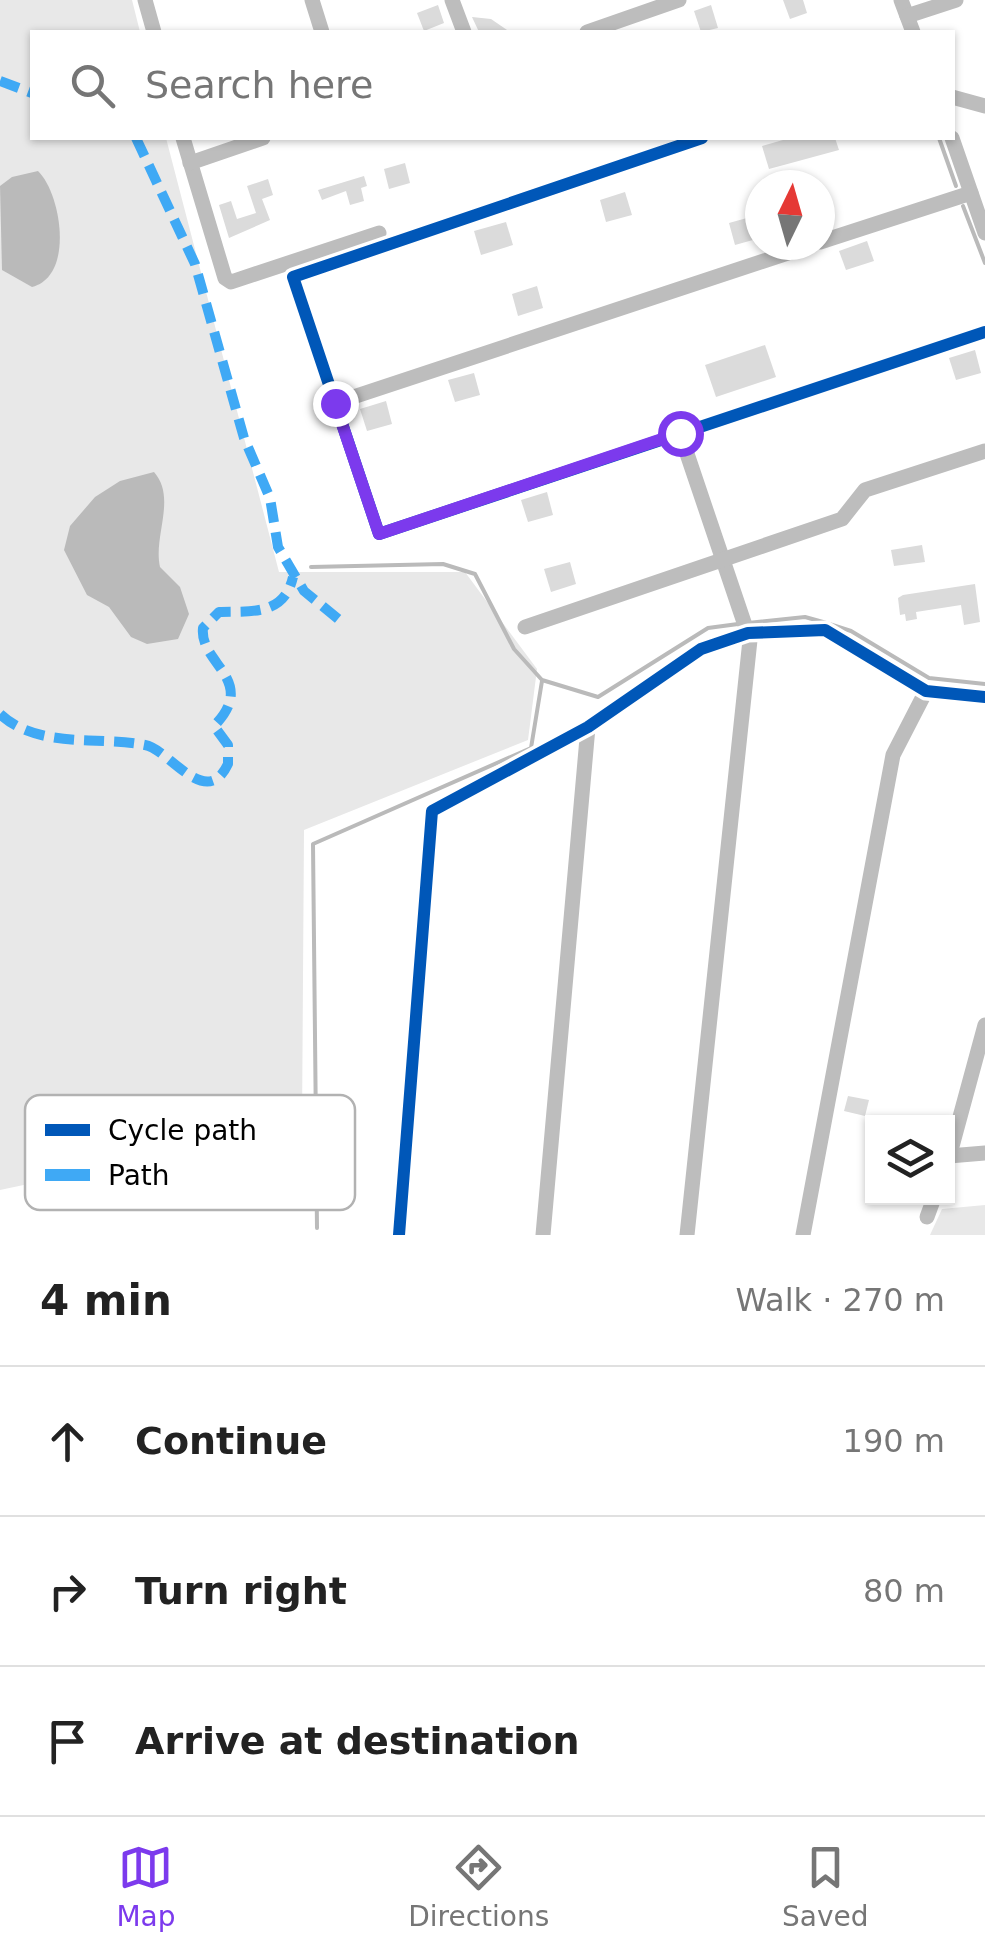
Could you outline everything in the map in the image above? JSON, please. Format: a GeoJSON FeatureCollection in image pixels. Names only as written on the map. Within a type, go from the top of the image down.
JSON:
{"type":"FeatureCollection","features":[{"type":"Feature","properties":{"kind":"street"},"geometry":{"type":"LineString","coordinates":[[145,0],[153,30]]}},
{"type":"Feature","properties":{"kind":"street"},"geometry":{"type":"LineString","coordinates":[[312,0],[321,30]]}},
{"type":"Feature","properties":{"kind":"street"},"geometry":{"type":"LineString","coordinates":[[452,0],[463,30]]}},
{"type":"Feature","properties":{"kind":"street"},"geometry":{"type":"LineString","coordinates":[[592,30],[679,0]]}},
{"type":"Feature","properties":{"kind":"street"},"geometry":{"type":"LineString","coordinates":[[904,8],[956,0]]}},
{"type":"Feature","properties":{"kind":"street"},"geometry":{"type":"LineString","coordinates":[[955,98],[985,106]]}},
{"type":"Feature","properties":{"kind":"street"},"geometry":{"type":"LineString","coordinates":[[184,140],[225,278],[231,282],[379,233]]}},
{"type":"Feature","properties":{"kind":"street"},"geometry":{"type":"LineString","coordinates":[[190,163],[257,140]]}},
{"type":"Feature","properties":{"kind":"street"},"geometry":{"type":"LineString","coordinates":[[696,140],[292,277],[379,534],[985,332]]}},
{"type":"Feature","properties":{"kind":"street"},"geometry":{"type":"LineString","coordinates":[[953,140],[985,233]]}},
{"type":"Feature","properties":{"kind":"street"},"geometry":{"type":"LineString","coordinates":[[835,237],[971,192]]}},
{"type":"Feature","properties":{"kind":"street"},"geometry":{"type":"LineString","coordinates":[[335,403],[767,260]]}},
{"type":"Feature","properties":{"kind":"street"},"geometry":{"type":"LineString","coordinates":[[680,433],[748,633],[687,1235]]}},
{"type":"Feature","properties":{"kind":"street"},"geometry":{"type":"LineString","coordinates":[[525,627],[842,519],[865,490],[985,451]]}},
{"type":"Feature","properties":{"kind":"street"},"geometry":{"type":"LineString","coordinates":[[399,1235],[432,810],[588,728],[701,650],[748,633],[825,630],[926,691],[985,698]]}},
{"type":"Feature","properties":{"kind":"street"},"geometry":{"type":"LineString","coordinates":[[803,1235],[893,755],[926,691]]}},
{"type":"Feature","properties":{"kind":"street"},"geometry":{"type":"LineString","coordinates":[[543,1235],[588,728]]}},
{"type":"Feature","properties":{"kind":"street"},"geometry":{"type":"LineString","coordinates":[[955,1133],[984,1029]]}},
{"type":"Feature","properties":{"kind":"street"},"geometry":{"type":"LineString","coordinates":[[955,1157],[985,1153]]}},
{"type":"Feature","properties":{"kind":"street"},"geometry":{"type":"LineString","coordinates":[[927,1217],[931,1205]]}},
{"type":"Feature","properties":{"kind":"shaded area"},"geometry":{"type":"Polygon","coordinates":[[[0,0],[132,0],[140,30],[30,30],[30,140],[167,140],[279,572],[465,572],[537,669],[528,740],[304,830],[302,1095],[25,1095],[25,1185],[0,1190],[0,0]]]}},
{"type":"Feature","properties":{"kind":"shaded area"},"geometry":{"type":"Polygon","coordinates":[[[38,171],[53,197],[60,233],[54,267],[46,280],[32,287],[2,270],[0,186],[12,177],[38,171]]]}},
{"type":"Feature","properties":{"kind":"shaded area"},"geometry":{"type":"Polygon","coordinates":[[[154,472],[164,493],[160,567],[180,587],[189,614],[178,639],[147,644],[131,637],[109,607],[87,595],[64,550],[70,526],[95,497],[120,481],[154,472]]]}},
{"type":"Feature","properties":{"kind":"shaded area"},"geometry":{"type":"Polygon","coordinates":[[[985,1205],[985,1235],[930,1235],[942,1209],[985,1205]]]}},
{"type":"Feature","properties":{"kind":"building"},"geometry":{"type":"Polygon","coordinates":[[[783,0],[803,0],[807,13],[790,19],[783,0]]]}},
{"type":"Feature","properties":{"kind":"building"},"geometry":{"type":"Polygon","coordinates":[[[438,5],[444,23],[424,30],[417,13],[438,5]]]}},
{"type":"Feature","properties":{"kind":"building"},"geometry":{"type":"Polygon","coordinates":[[[711,5],[718,28],[700,30],[694,11],[711,5]]]}},
{"type":"Feature","properties":{"kind":"building"},"geometry":{"type":"Polygon","coordinates":[[[472,17],[491,19],[507,30],[478,30],[472,17]]]}},
{"type":"Feature","properties":{"kind":"building"},"geometry":{"type":"Polygon","coordinates":[[[783,140],[836,140],[839,150],[769,169],[762,146],[783,140]]]}},
{"type":"Feature","properties":{"kind":"building"},"geometry":{"type":"Polygon","coordinates":[[[405,163],[410,183],[389,189],[384,169],[405,163]]]}},
{"type":"Feature","properties":{"kind":"building"},"geometry":{"type":"Polygon","coordinates":[[[364,176],[364,201],[350,205],[346,191],[322,200],[318,190],[364,176]]]}},
{"type":"Feature","properties":{"kind":"building"},"geometry":{"type":"Polygon","coordinates":[[[268,179],[273,195],[262,199],[270,220],[229,238],[219,205],[231,201],[237,219],[256,213],[247,186],[268,179]]]}},
{"type":"Feature","properties":{"kind":"building"},"geometry":{"type":"Polygon","coordinates":[[[625,192],[632,215],[606,222],[600,200],[625,192]]]}},
{"type":"Feature","properties":{"kind":"building"},"geometry":{"type":"Polygon","coordinates":[[[745,219],[745,242],[735,245],[729,223],[745,219]]]}},
{"type":"Feature","properties":{"kind":"building"},"geometry":{"type":"Polygon","coordinates":[[[506,222],[513,245],[481,255],[474,231],[506,222]]]}},
{"type":"Feature","properties":{"kind":"building"},"geometry":{"type":"Polygon","coordinates":[[[867,241],[874,261],[846,270],[839,251],[867,241]]]}},
{"type":"Feature","properties":{"kind":"building"},"geometry":{"type":"Polygon","coordinates":[[[537,286],[543,308],[518,316],[512,294],[537,286]]]}},
{"type":"Feature","properties":{"kind":"building"},"geometry":{"type":"Polygon","coordinates":[[[765,345],[776,377],[716,397],[705,365],[765,345]]]}},
{"type":"Feature","properties":{"kind":"building"},"geometry":{"type":"Polygon","coordinates":[[[975,350],[981,373],[956,380],[949,358],[975,350]]]}},
{"type":"Feature","properties":{"kind":"building"},"geometry":{"type":"Polygon","coordinates":[[[474,373],[480,395],[455,402],[448,380],[474,373]]]}},
{"type":"Feature","properties":{"kind":"building"},"geometry":{"type":"Polygon","coordinates":[[[386,401],[392,424],[367,431],[360,409],[386,401]]]}},
{"type":"Feature","properties":{"kind":"building"},"geometry":{"type":"Polygon","coordinates":[[[547,492],[553,515],[528,522],[521,500],[547,492]]]}},
{"type":"Feature","properties":{"kind":"building"},"geometry":{"type":"Polygon","coordinates":[[[922,545],[925,562],[894,566],[891,550],[922,545]]]}},
{"type":"Feature","properties":{"kind":"building"},"geometry":{"type":"Polygon","coordinates":[[[570,562],[576,584],[551,592],[544,569],[570,562]]]}},
{"type":"Feature","properties":{"kind":"building"},"geometry":{"type":"Polygon","coordinates":[[[975,584],[980,622],[964,625],[961,605],[916,612],[917,619],[906,621],[905,614],[900,615],[898,598],[903,595],[975,584]]]}},
{"type":"Feature","properties":{"kind":"building"},"geometry":{"type":"Polygon","coordinates":[[[848,1096],[869,1100],[865,1116],[844,1111],[848,1096]]]}},
{"type":"Feature","properties":{"kind":"waterway"},"geometry":{"type":"LineString","coordinates":[[940,140],[956,186]]}},
{"type":"Feature","properties":{"kind":"waterway"},"geometry":{"type":"LineString","coordinates":[[963,206],[985,263]]}},
{"type":"Feature","properties":{"kind":"waterway"},"geometry":{"type":"LineString","coordinates":[[311,567],[443,564],[475,574],[514,649],[542,680],[598,697],[708,628],[738,624]]}},
{"type":"Feature","properties":{"kind":"waterway"},"geometry":{"type":"LineString","coordinates":[[748,623],[805,617],[851,631],[929,678],[985,684]]}},
{"type":"Feature","properties":{"kind":"waterway"},"geometry":{"type":"LineString","coordinates":[[316,1095],[313,844],[531,748],[542,681]]}},
{"type":"Feature","properties":{"kind":"waterway"},"geometry":{"type":"LineString","coordinates":[[317,1210],[317,1228]]}},
{"type":"Feature","properties":{"kind":"marked path"},"geometry":{"type":"LineString","coordinates":[[0,81],[30,92]]}},
{"type":"Feature","properties":{"kind":"marked path"},"geometry":{"type":"LineString","coordinates":[[137,140],[195,264],[244,438],[270,498],[278,547],[304,591],[342,622]]}},
{"type":"Feature","properties":{"kind":"marked path"},"geometry":{"type":"LineString","coordinates":[[0,714],[15,725],[50,737],[145,745],[198,780],[219,777],[228,764],[228,745],[214,726],[231,696],[224,673],[204,641],[203,628],[219,612],[254,611],[274,605],[289,590],[293,577]]}},
{"type":"Feature","properties":{"kind":"cycle path"},"geometry":{"type":"LineString","coordinates":[[696,140],[293,277],[379,534],[985,332]]}},
{"type":"Feature","properties":{"kind":"cycle path"},"geometry":{"type":"LineString","coordinates":[[399,1235],[432,811],[588,727],[701,649],[748,633],[825,630],[926,691],[985,697]]}},
{"type":"Feature","properties":{"kind":"route"},"geometry":{"type":"LineString","coordinates":[[335,403],[379,534],[680,433]]}}]}
